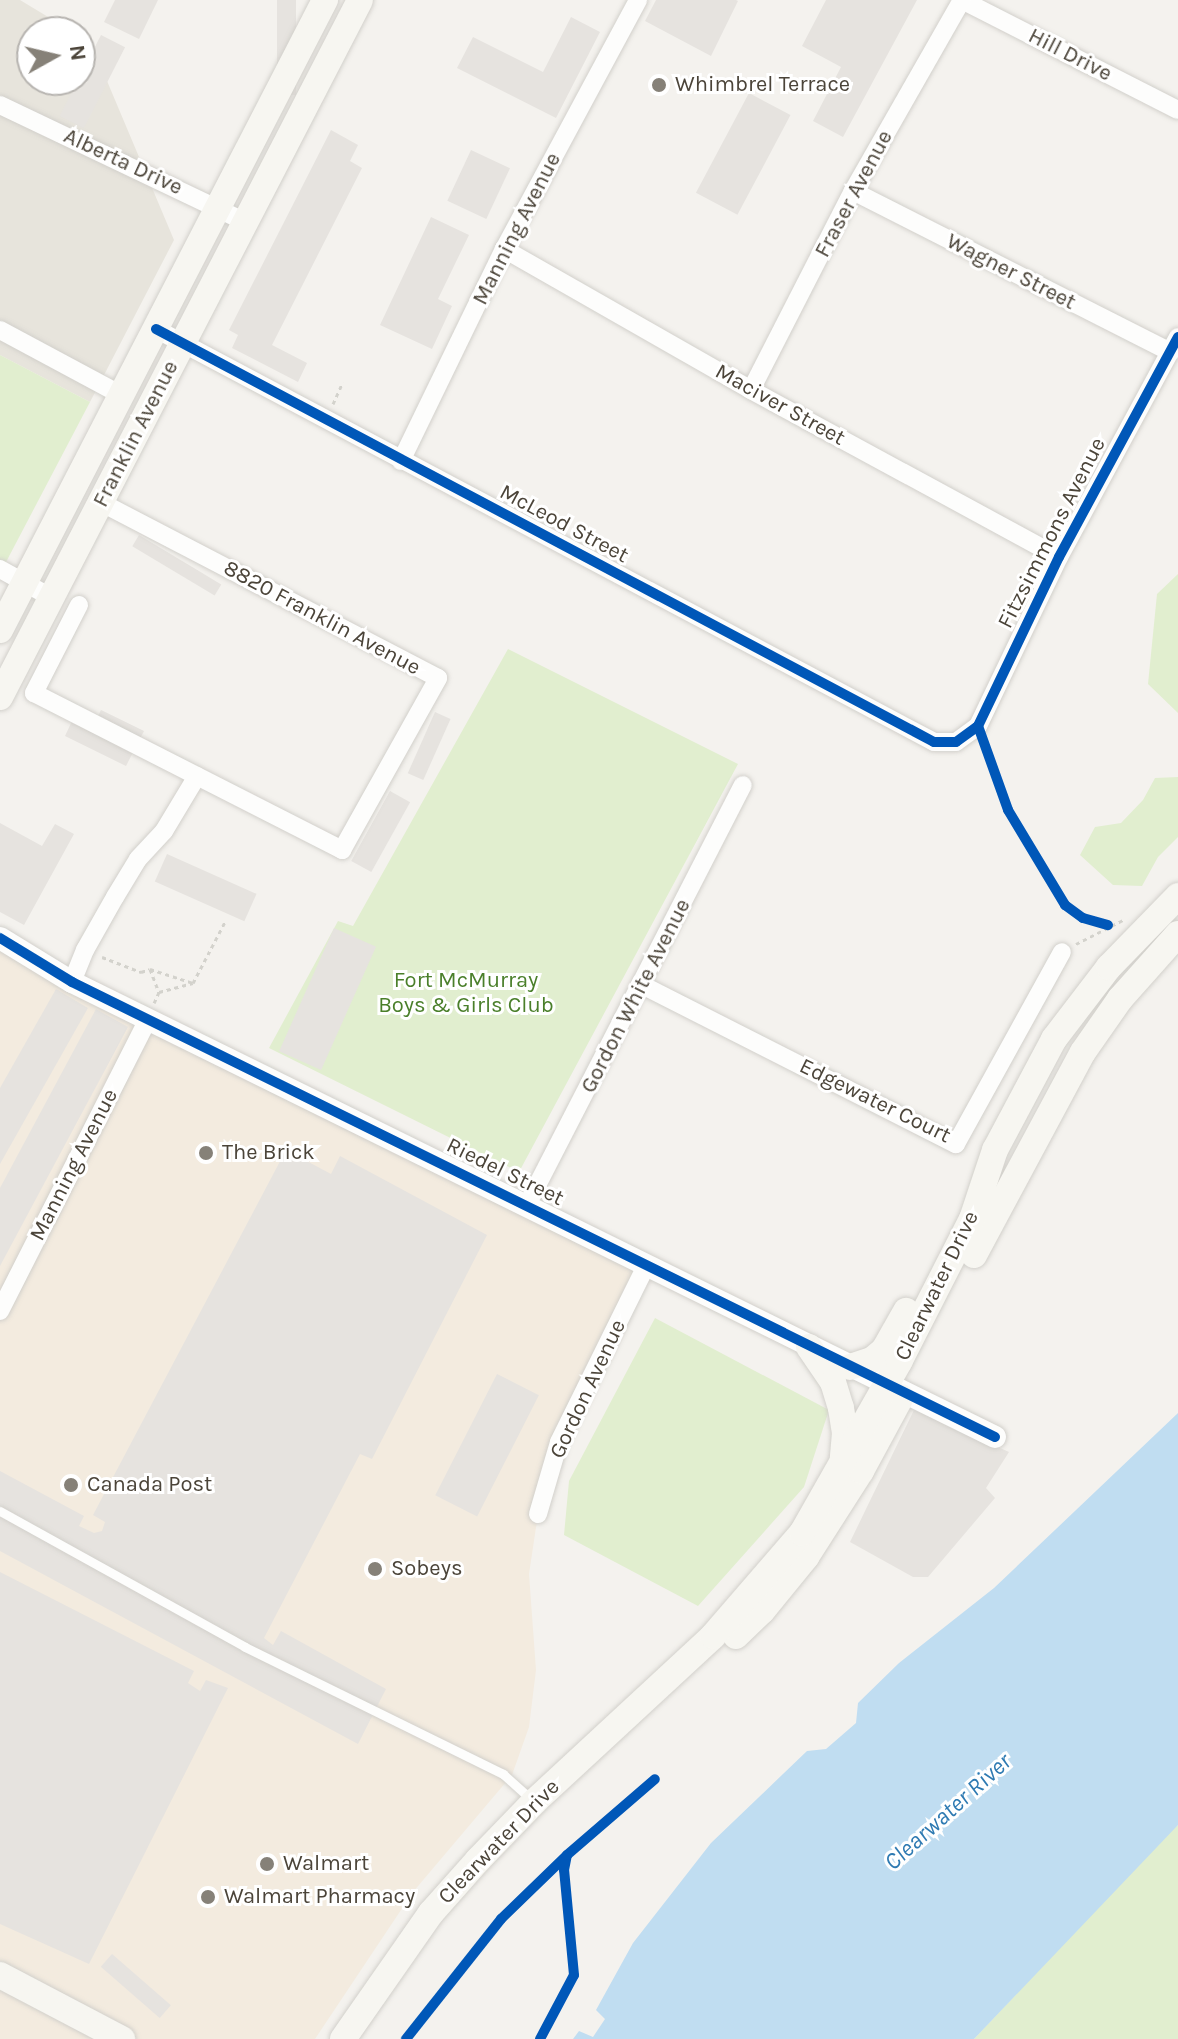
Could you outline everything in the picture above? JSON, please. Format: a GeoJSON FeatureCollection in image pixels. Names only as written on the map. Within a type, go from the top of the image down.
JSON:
{"type":"FeatureCollection","features":[{"type":"Feature","properties":{"kind":"main road","name":"Franklin Avenue"},"geometry":{"type":"LineString","coordinates":[[0,630],[325,0]]}},
{"type":"Feature","properties":{"kind":"main road","name":"Franklin Avenue"},"geometry":{"type":"LineString","coordinates":[[0,697],[360,0]]}},
{"type":"Feature","properties":{"kind":"main road","name":"Clearwater Drive"},"geometry":{"type":"LineString","coordinates":[[681,1668],[735,1637],[783,1587],[854,1483],[972,1219],[995,1150],[1054,1039],[1109,967],[1170,904]]}},
{"type":"Feature","properties":{"kind":"main road","name":"Clearwater Drive"},"geometry":{"type":"LineString","coordinates":[[343,2039],[431,1913],[534,1802],[681,1668],[744,1604],[802,1533],[842,1467],[895,1390],[1061,1088],[1120,999],[1178,934]]}},
{"type":"Feature","properties":{"kind":"main road"},"geometry":{"type":"LineString","coordinates":[[850,1367],[872,1360],[884,1350],[973,1181],[995,1150]]}},
{"type":"Feature","properties":{"kind":"main road"},"geometry":{"type":"LineString","coordinates":[[809,1347],[833,1382],[841,1408],[845,1433],[842,1467]]}},
{"type":"Feature","properties":{"kind":"main road"},"geometry":{"type":"LineString","coordinates":[[0,1975],[122,2039]]}},
{"type":"Feature","properties":{"kind":"street","name":"Manning Avenue"},"geometry":{"type":"LineString","coordinates":[[401,461],[504,249],[638,0]]}},
{"type":"Feature","properties":{"kind":"street","name":"Hill Drive"},"geometry":{"type":"LineString","coordinates":[[962,0],[1178,110]]}},
{"type":"Feature","properties":{"kind":"street","name":"Fraser Avenue"},"geometry":{"type":"LineString","coordinates":[[751,390],[853,191],[962,0]]}},
{"type":"Feature","properties":{"kind":"street","name":"Alberta Drive"},"geometry":{"type":"LineString","coordinates":[[0,105],[245,222]]}},
{"type":"Feature","properties":{"kind":"street","name":"Wagner Street"},"geometry":{"type":"LineString","coordinates":[[853,191],[1174,345]]}},
{"type":"Feature","properties":{"kind":"street","name":"Maciver Street"},"geometry":{"type":"LineString","coordinates":[[504,249],[751,390],[1059,557]]}},
{"type":"Feature","properties":{"kind":"street","name":"McLeod Street"},"geometry":{"type":"LineString","coordinates":[[156,329],[934,742],[956,742]]}},
{"type":"Feature","properties":{"kind":"street"},"geometry":{"type":"LineString","coordinates":[[0,330],[121,395]]}},
{"type":"Feature","properties":{"kind":"street","name":"Fitzsimmons Avenue"},"geometry":{"type":"LineString","coordinates":[[956,742],[978,726],[1059,557],[1174,345]]}},
{"type":"Feature","properties":{"kind":"street","name":"8820 Franklin Avenue"},"geometry":{"type":"LineString","coordinates":[[79,605],[34,693],[342,850],[438,678],[100,502]]}},
{"type":"Feature","properties":{"kind":"street"},"geometry":{"type":"LineString","coordinates":[[0,569],[52,598]]}},
{"type":"Feature","properties":{"kind":"street"},"geometry":{"type":"LineString","coordinates":[[72,982],[85,950],[138,859],[164,831],[197,776]]}},
{"type":"Feature","properties":{"kind":"street","name":"Gordon White Avenue"},"geometry":{"type":"LineString","coordinates":[[527,1205],[743,785]]}},
{"type":"Feature","properties":{"kind":"street"},"geometry":{"type":"LineString","coordinates":[[1170,904],[1178,934]]}},
{"type":"Feature","properties":{"kind":"street","name":"Riedel Street"},"geometry":{"type":"LineString","coordinates":[[0,938],[72,982],[995,1437]]}},
{"type":"Feature","properties":{"kind":"street","name":"Edgewater Court"},"geometry":{"type":"LineString","coordinates":[[642,985],[956,1144],[1062,952]]}},
{"type":"Feature","properties":{"kind":"street","name":"Manning Avenue"},"geometry":{"type":"LineString","coordinates":[[0,1311],[148,1019]]}},
{"type":"Feature","properties":{"kind":"street","name":"Gordon Avenue"},"geometry":{"type":"LineString","coordinates":[[538,1514],[559,1442],[646,1266]]}},
{"type":"Feature","properties":{"kind":"lane"},"geometry":{"type":"LineString","coordinates":[[0,1511],[245,1647],[503,1774],[534,1802]]}},
{"type":"Feature","properties":{"kind":"path"},"geometry":{"type":"LineString","coordinates":[[326,420],[343,382]]}},
{"type":"Feature","properties":{"kind":"path"},"geometry":{"type":"LineString","coordinates":[[1062,952],[1124,918],[1134,928]]}},
{"type":"Feature","properties":{"kind":"path"},"geometry":{"type":"LineString","coordinates":[[159,992],[193,983],[226,920]]}},
{"type":"Feature","properties":{"kind":"path"},"geometry":{"type":"LineString","coordinates":[[1096,922],[1108,925]]}},
{"type":"Feature","properties":{"kind":"path"},"geometry":{"type":"LineString","coordinates":[[98,958],[112,958],[141,972],[150,969],[193,983]]}},
{"type":"Feature","properties":{"kind":"path"},"geometry":{"type":"LineString","coordinates":[[148,1019],[159,992],[150,969]]}},
{"type":"Feature","properties":{"kind":"shaded area"},"geometry":{"type":"Polygon","coordinates":[[[0,0],[20,0],[46,16],[16,16],[16,96],[96,96],[96,55],[174,240],[90,402],[0,355],[0,0]]]}},
{"type":"Feature","properties":{"kind":"shaded area"},"geometry":{"type":"Polygon","coordinates":[[[115,0],[158,0],[139,39],[104,22],[115,0]]]}},
{"type":"Feature","properties":{"kind":"shaded area"},"geometry":{"type":"Polygon","coordinates":[[[277,0],[296,0],[296,95],[277,95],[277,0]]]}},
{"type":"Feature","properties":{"kind":"shaded area"},"geometry":{"type":"Polygon","coordinates":[[[656,0],[738,1],[711,56],[645,21],[656,0]]]}},
{"type":"Feature","properties":{"kind":"shaded area"},"geometry":{"type":"Polygon","coordinates":[[[826,0],[917,0],[843,137],[813,121],[841,67],[802,46],[826,0]]]}},
{"type":"Feature","properties":{"kind":"shaded area"},"geometry":{"type":"Polygon","coordinates":[[[571,17],[600,32],[556,118],[457,68],[473,37],[543,72],[571,17]]]}},
{"type":"Feature","properties":{"kind":"shaded area"},"geometry":{"type":"Polygon","coordinates":[[[101,35],[125,47],[84,128],[60,116],[70,96],[96,96],[96,45],[101,35]]]}},
{"type":"Feature","properties":{"kind":"shaded area"},"geometry":{"type":"Polygon","coordinates":[[[749,93],[790,115],[737,215],[696,193],[749,93]]]}},
{"type":"Feature","properties":{"kind":"shaded area"},"geometry":{"type":"Polygon","coordinates":[[[331,130],[358,145],[350,161],[362,168],[272,345],[307,363],[298,382],[232,348],[238,335],[229,330],[331,130]]]}},
{"type":"Feature","properties":{"kind":"shaded area"},"geometry":{"type":"Polygon","coordinates":[[[471,150],[510,168],[486,219],[447,201],[471,150]]]}},
{"type":"Feature","properties":{"kind":"shaded area"},"geometry":{"type":"Polygon","coordinates":[[[431,217],[469,235],[438,299],[452,306],[432,349],[380,325],[431,217]]]}},
{"type":"Feature","properties":{"kind":"shaded area"},"geometry":{"type":"Polygon","coordinates":[[[139,535],[221,584],[215,596],[132,546],[139,535]]]}},
{"type":"Feature","properties":{"kind":"shaded area"},"geometry":{"type":"Polygon","coordinates":[[[101,710],[144,731],[126,766],[65,736],[73,719],[92,728],[101,710]]]}},
{"type":"Feature","properties":{"kind":"shaded area"},"geometry":{"type":"Polygon","coordinates":[[[435,712],[451,719],[423,780],[408,773],[435,712]]]}},
{"type":"Feature","properties":{"kind":"shaded area"},"geometry":{"type":"Polygon","coordinates":[[[390,791],[410,802],[371,872],[351,861],[390,791]]]}},
{"type":"Feature","properties":{"kind":"shaded area"},"geometry":{"type":"Polygon","coordinates":[[[0,823],[42,846],[55,824],[74,834],[24,925],[0,912],[0,823]]]}},
{"type":"Feature","properties":{"kind":"shaded area"},"geometry":{"type":"Polygon","coordinates":[[[167,854],[257,894],[244,921],[155,881],[167,854]]]}},
{"type":"Feature","properties":{"kind":"shaded area"},"geometry":{"type":"Polygon","coordinates":[[[334,928],[376,947],[321,1070],[279,1051],[334,928]]]}},
{"type":"Feature","properties":{"kind":"shaded area"},"geometry":{"type":"Polygon","coordinates":[[[0,938],[646,1266],[559,1442],[538,1514],[529,1574],[536,1670],[529,1727],[512,1775],[413,1892],[315,2039],[0,2039],[0,938]]]}},
{"type":"Feature","properties":{"kind":"shaded area"},"geometry":{"type":"Polygon","coordinates":[[[56,989],[88,1008],[0,1164],[0,1088],[56,989]]]}},
{"type":"Feature","properties":{"kind":"shaded area"},"geometry":{"type":"Polygon","coordinates":[[[96,1009],[128,1027],[0,1266],[0,1188],[96,1009]]]}},
{"type":"Feature","properties":{"kind":"shaded area"},"geometry":{"type":"Polygon","coordinates":[[[286,1150],[331,1174],[340,1156],[487,1235],[372,1459],[360,1454],[264,1638],[273,1645],[281,1631],[386,1689],[358,1744],[0,1551],[0,1471],[84,1516],[79,1526],[94,1533],[102,1531],[105,1522],[93,1515],[286,1150]]]}},
{"type":"Feature","properties":{"kind":"shaded area"},"geometry":{"type":"Polygon","coordinates":[[[497,1374],[539,1395],[477,1517],[435,1495],[497,1374]]]}},
{"type":"Feature","properties":{"kind":"shaded area"},"geometry":{"type":"Polygon","coordinates":[[[914,1410],[1009,1452],[986,1488],[995,1498],[928,1577],[913,1577],[850,1542],[914,1410]]]}},
{"type":"Feature","properties":{"kind":"shaded area"},"geometry":{"type":"Polygon","coordinates":[[[0,1572],[194,1671],[188,1683],[200,1691],[206,1680],[228,1688],[89,1964],[0,1924],[0,1572]]]}},
{"type":"Feature","properties":{"kind":"shaded area"},"geometry":{"type":"Polygon","coordinates":[[[112,1954],[171,2005],[160,2018],[101,1967],[112,1954]]]}},
{"type":"Feature","properties":{"kind":"green space"},"geometry":{"type":"Polygon","coordinates":[[[0,355],[90,402],[5,564],[0,561],[0,355]]]}},
{"type":"Feature","properties":{"kind":"green space"},"geometry":{"type":"Polygon","coordinates":[[[1178,574],[1178,713],[1148,684],[1157,594],[1178,574]]]}},
{"type":"Feature","properties":{"kind":"green space","name":"Fort McMurray Boys & Girls Club"},"geometry":{"type":"Polygon","coordinates":[[[508,649],[738,764],[519,1172],[269,1048],[338,921],[353,926],[508,649]]]}},
{"type":"Feature","properties":{"kind":"green space"},"geometry":{"type":"Polygon","coordinates":[[[1178,777],[1178,837],[1158,857],[1142,886],[1113,885],[1080,855],[1095,827],[1121,823],[1143,800],[1155,778],[1178,777]]]}},
{"type":"Feature","properties":{"kind":"green space"},"geometry":{"type":"Polygon","coordinates":[[[655,1318],[829,1410],[804,1487],[698,1606],[564,1535],[569,1481],[655,1318]]]}},
{"type":"Feature","properties":{"kind":"green space"},"geometry":{"type":"Polygon","coordinates":[[[1178,1825],[1178,2039],[974,2039],[1159,1842],[1178,1825]]]}},
{"type":"Feature","properties":{"kind":"water","name":"Clearwater River"},"geometry":{"type":"Polygon","coordinates":[[[1178,1413],[1178,1825],[974,2039],[573,2039],[579,2031],[593,2037],[605,2019],[596,2010],[633,1943],[711,1843],[807,1751],[826,1749],[856,1723],[858,1703],[899,1663],[994,1588],[1178,1413]]]}},
{"type":"Feature","properties":{"kind":"cycle path"},"geometry":{"type":"LineString","coordinates":[[156,329],[934,742],[956,742],[978,726],[1059,557],[1178,337]]}},
{"type":"Feature","properties":{"kind":"cycle path"},"geometry":{"type":"LineString","coordinates":[[978,726],[1008,810],[1065,905],[1083,918],[1108,925]]}},
{"type":"Feature","properties":{"kind":"cycle path"},"geometry":{"type":"LineString","coordinates":[[0,938],[72,982],[995,1437]]}},
{"type":"Feature","properties":{"kind":"cycle path"},"geometry":{"type":"LineString","coordinates":[[540,2039],[574,1975],[564,1870],[567,1855],[655,1779]]}},
{"type":"Feature","properties":{"kind":"cycle path"},"geometry":{"type":"LineString","coordinates":[[406,2039],[501,1919],[567,1855]]}},
{"type":"Feature","properties":{"kind":"place","name":"Whimbrel Terrace"},"geometry":{"type":"Point","coordinates":[659,85]}},
{"type":"Feature","properties":{"kind":"place","name":"The Brick"},"geometry":{"type":"Point","coordinates":[206,1153]}},
{"type":"Feature","properties":{"kind":"place","name":"Canada Post"},"geometry":{"type":"Point","coordinates":[71,1485]}},
{"type":"Feature","properties":{"kind":"place","name":"Sobeys"},"geometry":{"type":"Point","coordinates":[375,1569]}},
{"type":"Feature","properties":{"kind":"place","name":"Walmart"},"geometry":{"type":"Point","coordinates":[267,1864]}},
{"type":"Feature","properties":{"kind":"place","name":"Walmart Pharmacy"},"geometry":{"type":"Point","coordinates":[208,1897]}}]}
